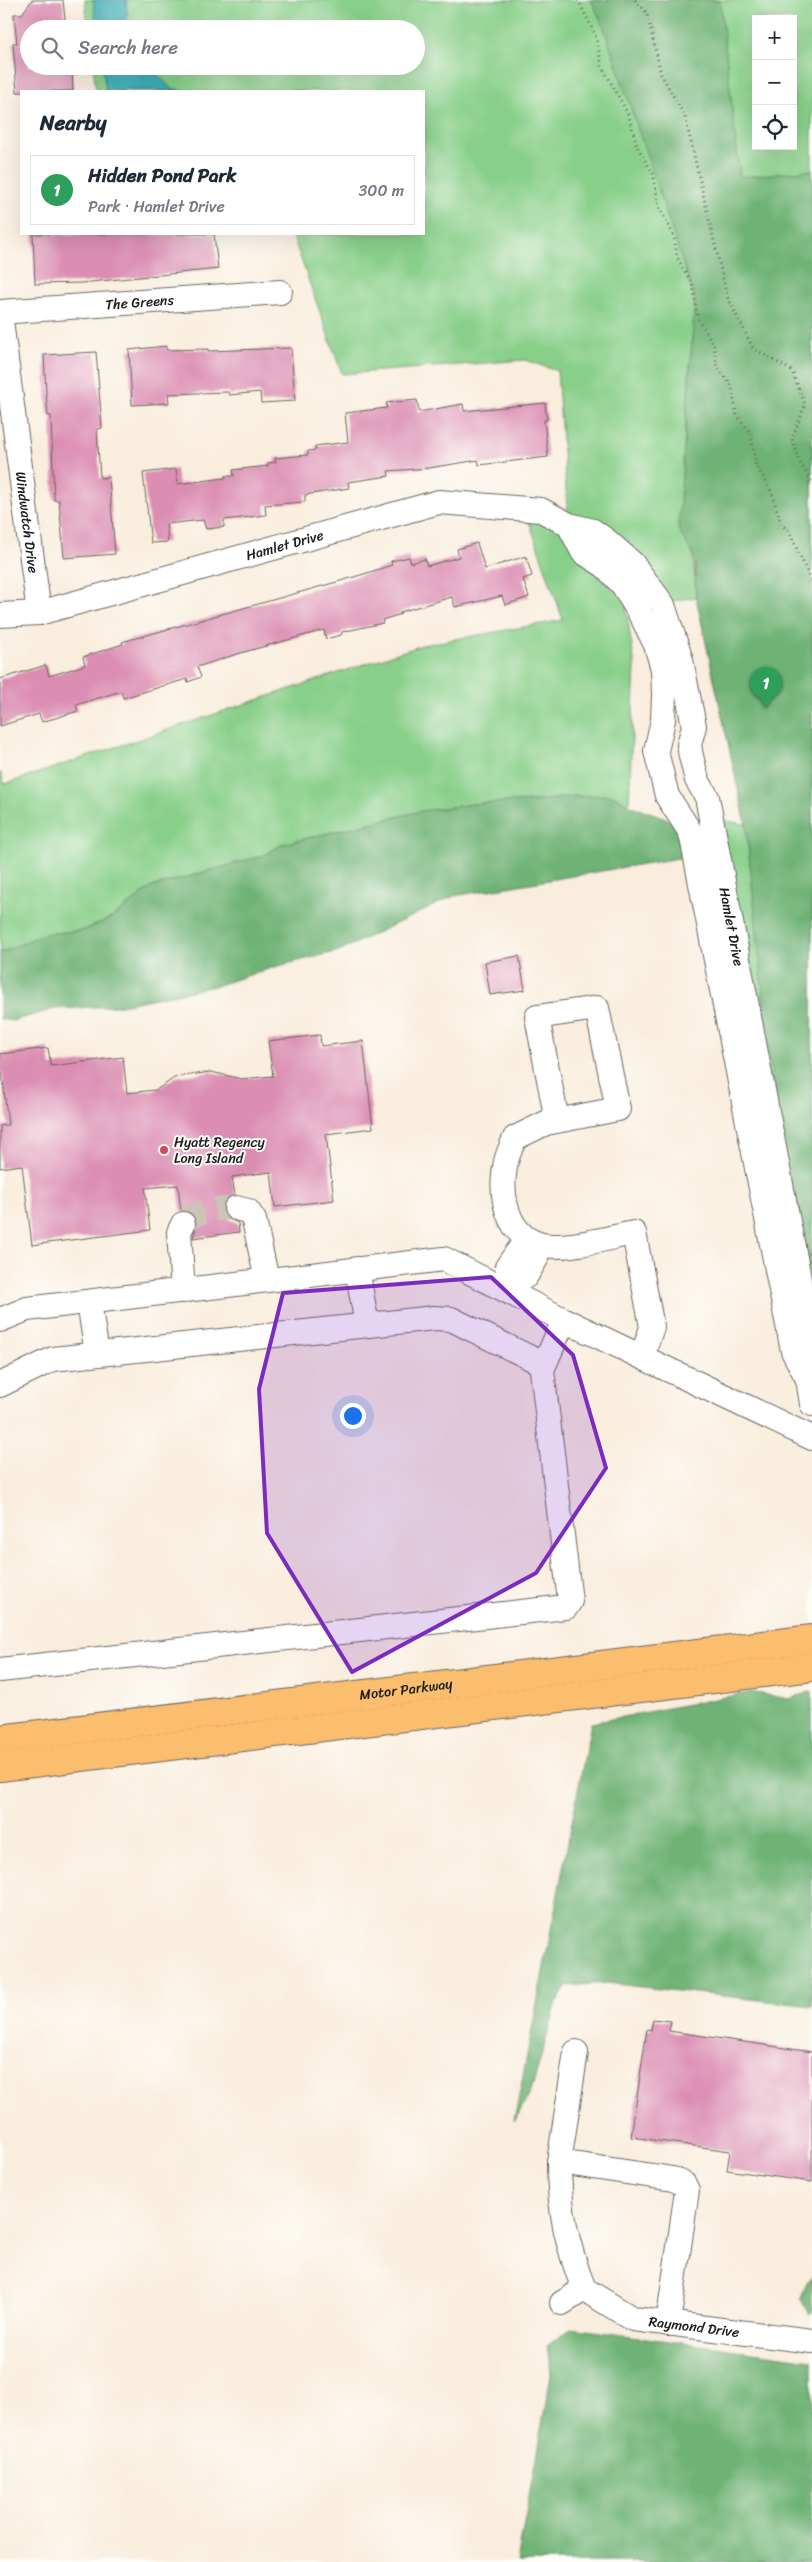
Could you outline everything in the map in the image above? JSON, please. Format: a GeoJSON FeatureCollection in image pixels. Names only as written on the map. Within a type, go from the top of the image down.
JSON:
{"type":"FeatureCollection","features":[{"type":"Feature","properties":{"kind":"main road","name":"Motor Parkway"},"geometry":{"type":"LineString","coordinates":[[0,1739],[812,1639]]}},
{"type":"Feature","properties":{"kind":"main road","name":"Motor Parkway"},"geometry":{"type":"LineString","coordinates":[[0,1767],[812,1667]]}},
{"type":"Feature","properties":{"kind":"street","name":"The Greens"},"geometry":{"type":"LineString","coordinates":[[0,312],[280,292]]}},
{"type":"Feature","properties":{"kind":"street","name":"Windwatch Drive"},"geometry":{"type":"LineString","coordinates":[[0,312],[39,614]]}},
{"type":"Feature","properties":{"kind":"street","name":"Hamlet Drive"},"geometry":{"type":"LineString","coordinates":[[0,615],[39,614],[439,502],[541,510],[568,526],[593,531],[632,563],[663,605],[681,660],[694,726],[689,745],[691,756],[697,780],[707,797],[798,1273],[810,1349],[808,1379],[812,1404]]}},
{"type":"Feature","properties":{"kind":"street","name":"Hamlet Drive"},"geometry":{"type":"LineString","coordinates":[[568,526],[583,552],[605,566],[623,586],[652,636],[663,669],[664,694],[661,726],[656,750],[667,796],[674,804],[691,833],[793,1350],[808,1379]]}},
{"type":"Feature","properties":{"kind":"street"},"geometry":{"type":"LineString","coordinates":[[661,726],[694,726]]}},
{"type":"Feature","properties":{"kind":"street"},"geometry":{"type":"LineString","coordinates":[[674,804],[707,797]]}},
{"type":"Feature","properties":{"kind":"street"},"geometry":{"type":"LineString","coordinates":[[532,1246],[521,1235],[507,1214],[503,1191],[505,1165],[515,1138],[528,1130],[557,1121],[618,1109],[597,1008],[537,1017],[557,1121]]}},
{"type":"Feature","properties":{"kind":"street"},"geometry":{"type":"LineString","coordinates":[[236,1208],[248,1211],[254,1220],[267,1280]]}},
{"type":"Feature","properties":{"kind":"street"},"geometry":{"type":"LineString","coordinates":[[183,1224],[179,1232],[183,1290]]}},
{"type":"Feature","properties":{"kind":"street"},"geometry":{"type":"LineString","coordinates":[[508,1284],[507,1267],[518,1250],[532,1246],[554,1246],[634,1233],[652,1327],[642,1357]]}},
{"type":"Feature","properties":{"kind":"street"},"geometry":{"type":"LineString","coordinates":[[0,1320],[27,1309],[444,1259],[508,1284],[564,1320],[812,1438]]}},
{"type":"Feature","properties":{"kind":"street"},"geometry":{"type":"LineString","coordinates":[[357,1270],[367,1325]]}},
{"type":"Feature","properties":{"kind":"street"},"geometry":{"type":"LineString","coordinates":[[89,1302],[97,1354]]}},
{"type":"Feature","properties":{"kind":"street"},"geometry":{"type":"LineString","coordinates":[[0,1385],[53,1359],[434,1318],[451,1320],[543,1364]]}},
{"type":"Feature","properties":{"kind":"street"},"geometry":{"type":"LineString","coordinates":[[0,1670],[566,1607],[570,1602],[543,1364],[564,1320]]}},
{"type":"Feature","properties":{"kind":"street"},"geometry":{"type":"LineString","coordinates":[[562,2302],[584,2288],[570,2254],[559,2200],[559,2162],[576,2052]]}},
{"type":"Feature","properties":{"kind":"street"},"geometry":{"type":"LineString","coordinates":[[559,2162],[673,2179],[684,2184],[688,2190],[668,2324]]}},
{"type":"Feature","properties":{"kind":"street","name":"Raymond Drive"},"geometry":{"type":"LineString","coordinates":[[584,2288],[633,2319],[812,2341]]}},
{"type":"Feature","properties":{"kind":"path"},"geometry":{"type":"LineString","coordinates":[[578,0],[595,34],[602,66],[628,114],[636,146],[652,174],[659,207],[674,236],[677,258],[693,286],[698,319],[714,346],[717,367],[731,384],[737,416],[751,433],[756,465],[772,493],[781,524],[789,531],[812,583]]}},
{"type":"Feature","properties":{"kind":"path"},"geometry":{"type":"LineString","coordinates":[[635,0],[647,13],[661,74],[685,117],[727,296],[753,348],[792,371],[805,405],[792,439],[801,466],[812,482]]}},
{"type":"Feature","properties":{"kind":"highlighted area"},"geometry":{"type":"Polygon","coordinates":[[[491,1277],[573,1355],[606,1468],[536,1573],[352,1672],[267,1533],[259,1389],[283,1293],[491,1277]]]}},
{"type":"Feature","properties":{"kind":"green space"},"geometry":{"type":"Polygon","coordinates":[[[85,0],[812,0],[812,1384],[712,819],[746,824],[696,597],[626,609],[635,666],[629,805],[613,795],[575,796],[539,801],[481,803],[421,811],[282,844],[265,855],[152,887],[113,917],[84,930],[44,934],[0,953],[0,772],[5,784],[422,645],[563,620],[523,504],[568,519],[557,371],[525,360],[342,374],[292,235],[425,235],[425,90],[96,90],[94,75],[425,75],[425,20],[87,20],[85,0]],[[695,303],[685,431],[696,597],[695,303]]]}},
{"type":"Feature","properties":{"kind":"green space"},"geometry":{"type":"Polygon","coordinates":[[[591,0],[720,0],[740,177],[812,170],[812,1278],[777,1131],[746,825],[696,597],[695,558],[678,529],[695,299],[603,25],[591,0]]]}},
{"type":"Feature","properties":{"kind":"green space"},"geometry":{"type":"Polygon","coordinates":[[[613,795],[629,805],[664,817],[699,842],[685,857],[454,896],[339,951],[278,966],[215,986],[116,1006],[55,1009],[12,1021],[0,1019],[0,953],[44,934],[85,930],[113,917],[152,887],[265,855],[282,844],[421,811],[481,803],[539,801],[575,796],[613,795]]]}},
{"type":"Feature","properties":{"kind":"green space"},"geometry":{"type":"Polygon","coordinates":[[[812,1691],[812,2006],[606,1983],[567,1986],[557,2002],[531,2091],[514,2122],[591,1723],[751,1692],[789,1699],[812,1691]]]}},
{"type":"Feature","properties":{"kind":"green space"},"geometry":{"type":"Polygon","coordinates":[[[812,2275],[812,2313],[808,2313],[801,2299],[807,2282],[812,2275]]]}},
{"type":"Feature","properties":{"kind":"green space"},"geometry":{"type":"Polygon","coordinates":[[[571,2328],[812,2360],[812,2562],[517,2562],[551,2374],[547,2346],[571,2328]]]}},
{"type":"Feature","properties":{"kind":"water"},"geometry":{"type":"Polygon","coordinates":[[[93,0],[126,0],[127,20],[96,20],[93,0]]]}},
{"type":"Feature","properties":{"kind":"water"},"geometry":{"type":"Polygon","coordinates":[[[103,75],[157,75],[171,88],[179,90],[106,90],[103,75]]]}},
{"type":"Feature","properties":{"kind":"building"},"geometry":{"type":"Polygon","coordinates":[[[32,0],[63,0],[65,20],[20,20],[20,75],[72,75],[73,90],[20,90],[20,92],[17,92],[13,43],[17,43],[14,14],[22,14],[32,0]]]}},
{"type":"Feature","properties":{"kind":"building"},"geometry":{"type":"Polygon","coordinates":[[[33,235],[214,235],[218,269],[81,283],[35,284],[33,235]]]}},
{"type":"Feature","properties":{"kind":"building"},"geometry":{"type":"Polygon","coordinates":[[[166,346],[166,350],[208,349],[208,351],[291,348],[295,401],[261,403],[260,392],[229,395],[228,392],[168,394],[169,403],[132,405],[129,350],[166,346]]]}},
{"type":"Feature","properties":{"kind":"building"},"geometry":{"type":"Polygon","coordinates":[[[96,352],[102,428],[97,429],[100,478],[109,477],[115,554],[64,558],[59,500],[54,500],[51,416],[48,416],[44,355],[96,352]]]}},
{"type":"Feature","properties":{"kind":"building"},"geometry":{"type":"Polygon","coordinates":[[[417,400],[419,412],[463,404],[464,411],[545,403],[547,420],[544,420],[548,457],[479,465],[478,460],[429,468],[388,471],[389,476],[348,482],[349,488],[305,495],[305,502],[265,505],[266,515],[224,520],[224,527],[206,529],[203,520],[166,524],[168,542],[151,543],[143,473],[176,469],[178,484],[234,476],[233,470],[268,466],[268,463],[276,462],[275,458],[308,455],[308,451],[316,450],[315,446],[348,442],[345,413],[387,408],[386,403],[417,400]]]}},
{"type":"Feature","properties":{"kind":"building"},"geometry":{"type":"Polygon","coordinates":[[[477,543],[485,569],[526,556],[532,576],[523,579],[529,597],[505,605],[502,596],[455,607],[452,597],[400,612],[401,614],[382,620],[383,623],[342,632],[341,635],[326,639],[324,630],[237,654],[197,667],[201,677],[188,682],[187,679],[123,698],[121,691],[76,705],[78,711],[42,722],[39,714],[0,726],[0,679],[46,665],[49,676],[85,665],[83,657],[123,644],[122,642],[351,578],[392,565],[391,561],[409,557],[411,563],[425,559],[427,566],[459,557],[457,549],[477,543]]]}},
{"type":"Feature","properties":{"kind":"building"},"geometry":{"type":"Polygon","coordinates":[[[519,956],[525,990],[490,995],[485,962],[519,956]]]}},
{"type":"Feature","properties":{"kind":"building","name":"Hyatt Regency Long Island"},"geometry":{"type":"Polygon","coordinates":[[[320,1035],[321,1046],[363,1041],[373,1128],[326,1134],[334,1200],[275,1207],[271,1172],[232,1177],[235,1195],[226,1199],[223,1211],[227,1218],[238,1223],[239,1232],[193,1238],[197,1223],[190,1212],[181,1211],[178,1185],[145,1188],[150,1230],[32,1245],[22,1165],[0,1168],[0,1126],[8,1125],[0,1054],[48,1048],[51,1066],[123,1057],[127,1093],[156,1090],[176,1077],[211,1072],[242,1079],[273,1076],[268,1041],[320,1035]]]}},
{"type":"Feature","properties":{"kind":"building"},"geometry":{"type":"Polygon","coordinates":[[[653,2019],[671,2021],[669,2031],[812,2052],[812,2182],[727,2170],[730,2151],[631,2137],[647,2029],[651,2030],[653,2019]]]}},
{"type":"Feature","properties":{"kind":"tunnel"},"geometry":{"type":"LineString","coordinates":[[183,1224],[201,1213],[236,1208]]}},
{"type":"Feature","properties":{"kind":"place","name":"Hidden Pond Park"},"geometry":{"type":"Point","coordinates":[766,708]}},
{"type":"Feature","properties":{"kind":"place","name":"Hyatt Regency Long Island"},"geometry":{"type":"Point","coordinates":[164,1150]}}]}
